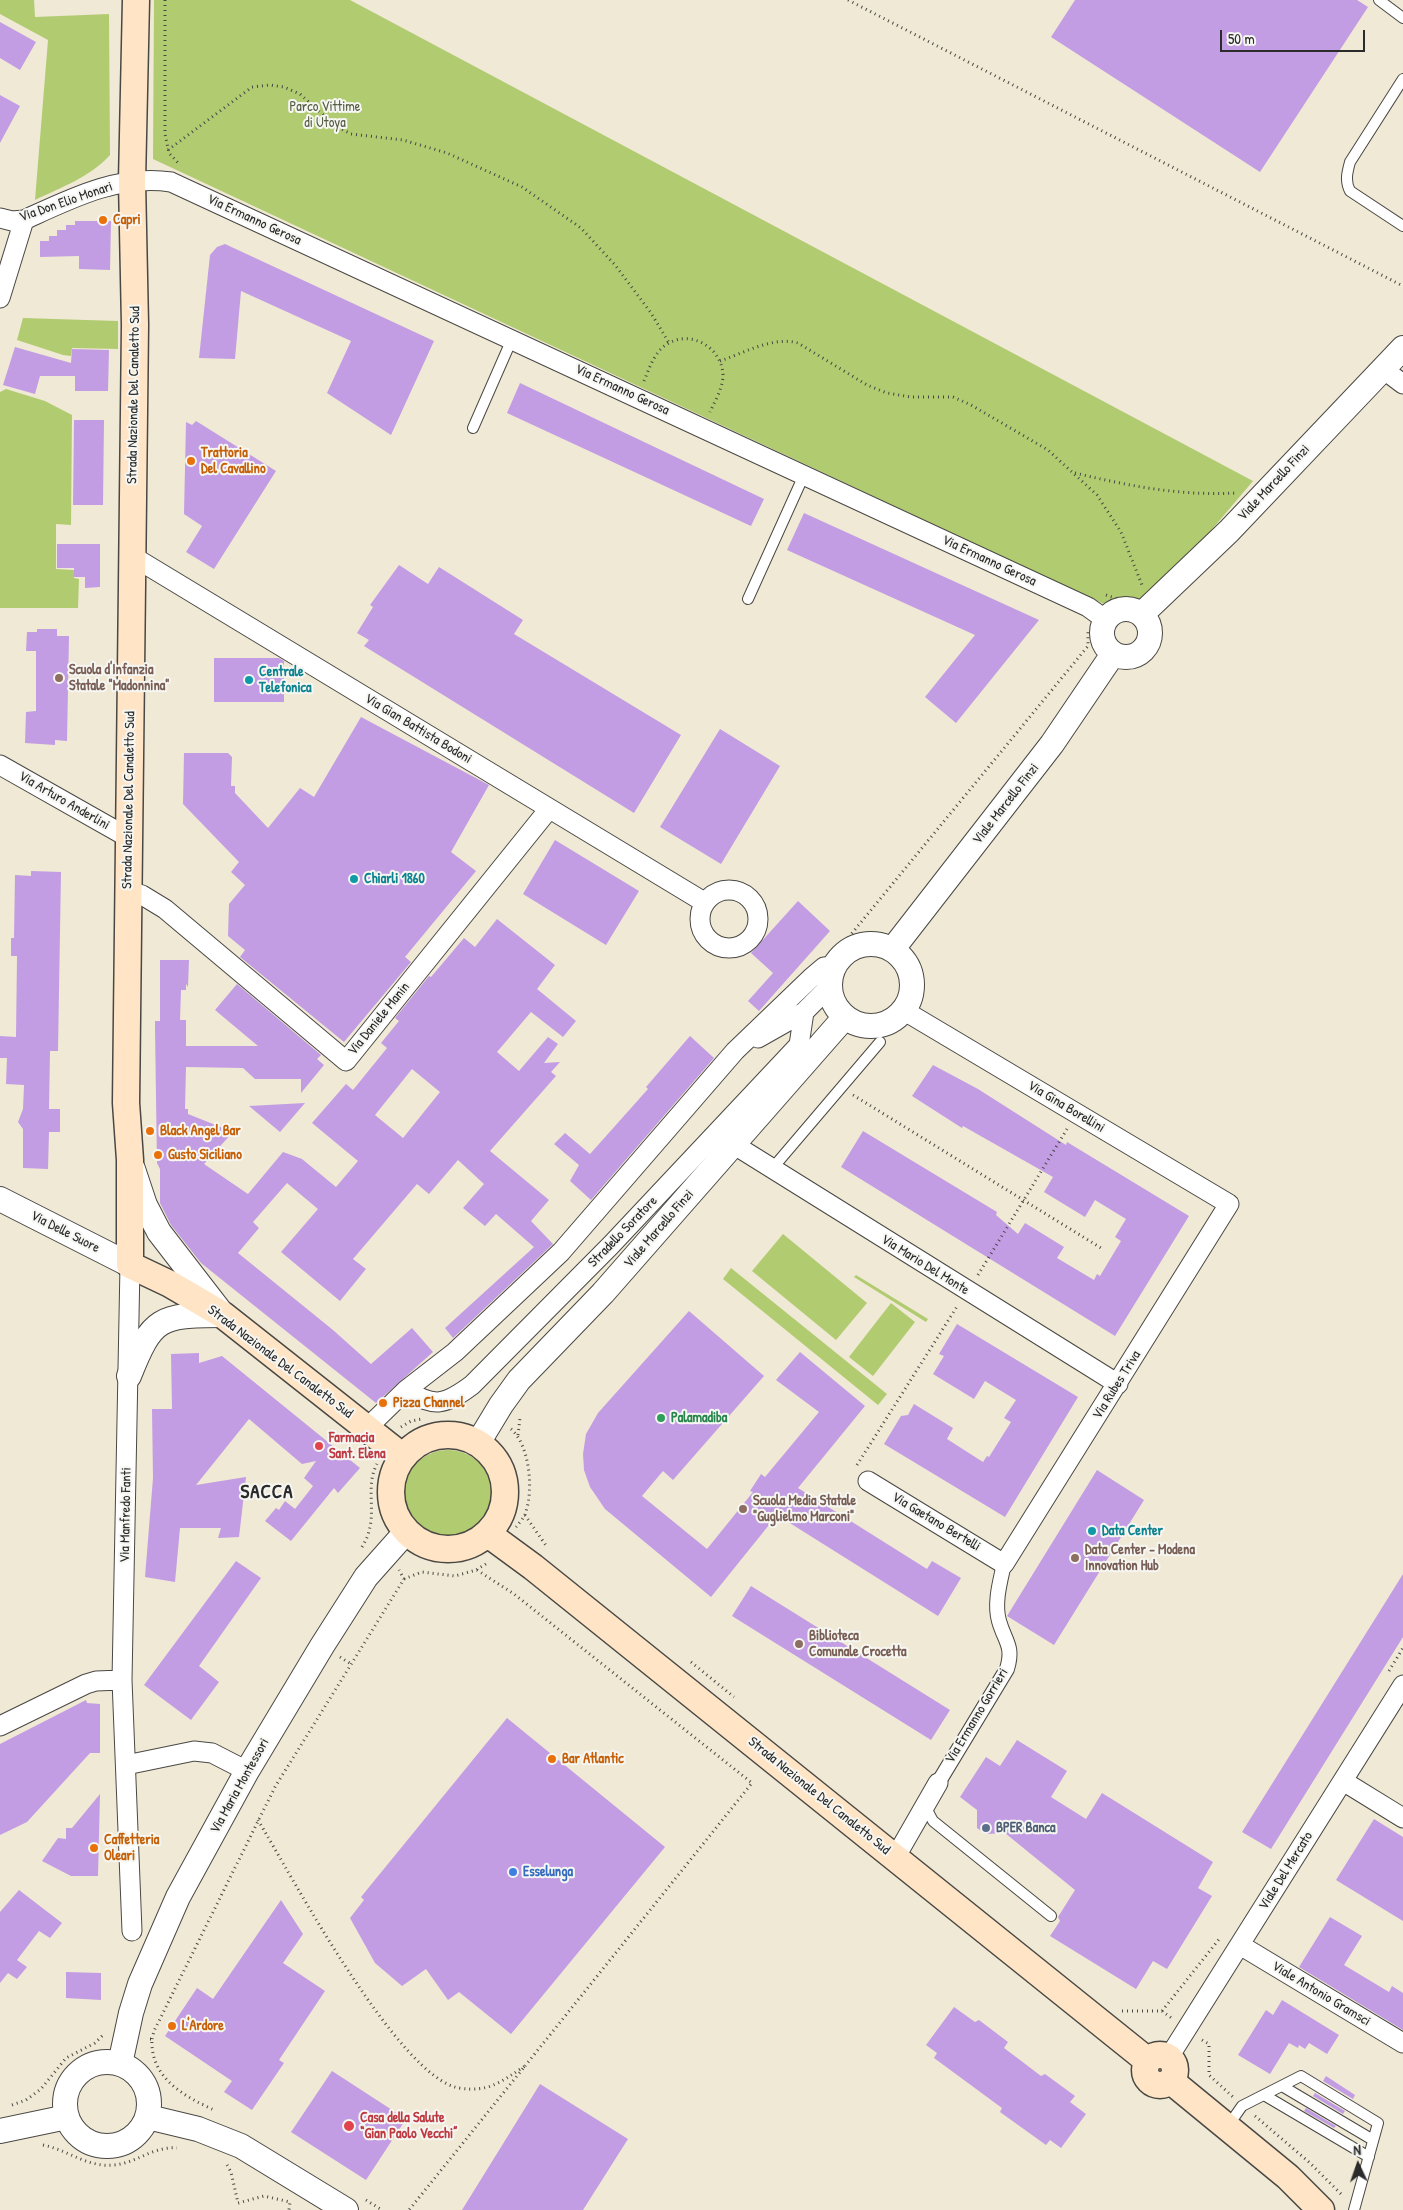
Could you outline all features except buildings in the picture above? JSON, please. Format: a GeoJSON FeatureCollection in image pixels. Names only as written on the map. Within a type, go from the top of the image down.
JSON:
{"type":"FeatureCollection","features":[{"type":"Feature","properties":{"kind":"main road","name":"Strada Nazionale Del Canaletto Sud"},"geometry":{"type":"LineString","coordinates":[[136,0],[132,181],[135,325],[126,1103],[130,1160],[130,1265],[170,1284],[222,1315],[403,1457]]}},
{"type":"Feature","properties":{"kind":"main road"},"geometry":{"type":"LineString","coordinates":[[456,1436],[478,1443],[493,1456],[505,1481],[506,1496],[503,1510],[497,1523],[488,1534],[465,1548],[452,1550],[426,1545],[406,1532],[399,1523],[391,1501],[392,1478],[403,1457],[411,1448],[432,1437],[456,1436]]}},
{"type":"Feature","properties":{"kind":"main road","name":"Strada Nazionale Del Canaletto Sud"},"geometry":{"type":"LineString","coordinates":[[488,1534],[533,1567],[895,1858],[1163,2066],[1228,2127],[1288,2177],[1321,2210]]}},
{"type":"Feature","properties":{"kind":"street","name":"Via Ermanno Gerosa"},"geometry":{"type":"LineString","coordinates":[[132,181],[153,179],[171,182],[512,339],[1097,613]]}},
{"type":"Feature","properties":{"kind":"street","name":"Via Don Elio Monari"},"geometry":{"type":"LineString","coordinates":[[0,218],[24,220],[94,189],[132,181]]}},
{"type":"Feature","properties":{"kind":"street"},"geometry":{"type":"LineString","coordinates":[[0,298],[24,220]]}},
{"type":"Feature","properties":{"kind":"street","name":"Viale Marcello Finzi"},"geometry":{"type":"LineString","coordinates":[[1137,607],[1229,531],[1403,348]]}},
{"type":"Feature","properties":{"kind":"street"},"geometry":{"type":"LineString","coordinates":[[1383,369],[1403,384]]}},
{"type":"Feature","properties":{"kind":"street","name":"Via Gian Battista Bodoni"},"geometry":{"type":"LineString","coordinates":[[132,556],[704,902]]}},
{"type":"Feature","properties":{"kind":"street"},"geometry":{"type":"LineString","coordinates":[[1137,607],[1150,628],[1148,645],[1136,656],[1128,658],[1113,654],[1103,642],[1102,627],[1097,613],[1111,614],[1137,607]]}},
{"type":"Feature","properties":{"kind":"street","name":"Viale Marcello Finzi"},"geometry":{"type":"LineString","coordinates":[[892,950],[1052,744],[1113,654]]}},
{"type":"Feature","properties":{"kind":"street","name":"Via Arturo Anderlini"},"geometry":{"type":"LineString","coordinates":[[0,765],[129,838]]}},
{"type":"Feature","properties":{"kind":"street","name":"Via Daniele Manin"},"geometry":{"type":"LineString","coordinates":[[128,891],[142,895],[164,909],[346,1061],[549,809]]}},
{"type":"Feature","properties":{"kind":"street"},"geometry":{"type":"LineString","coordinates":[[735,1051],[804,1012],[830,973],[849,951],[858,946],[879,945],[892,950],[904,961],[912,982],[912,994],[903,1010],[891,1021],[879,1026],[862,1025],[845,1017],[837,1008],[830,973]]}},
{"type":"Feature","properties":{"kind":"street"},"geometry":{"type":"LineString","coordinates":[[367,1428],[406,1390],[455,1352],[561,1252],[735,1051],[830,973]]}},
{"type":"Feature","properties":{"kind":"street","name":"Via Gina Borellini"},"geometry":{"type":"LineString","coordinates":[[903,1010],[1229,1204]]}},
{"type":"Feature","properties":{"kind":"street","name":"Stradello Soratore"},"geometry":{"type":"LineString","coordinates":[[406,1390],[431,1403],[441,1403],[472,1386],[611,1245],[799,1045],[804,1012]]}},
{"type":"Feature","properties":{"kind":"street","name":"Viale Marcello Finzi"},"geometry":{"type":"LineString","coordinates":[[478,1443],[500,1405],[519,1380],[603,1293],[845,1017]]}},
{"type":"Feature","properties":{"kind":"street","name":"Via Mario Del Monte"},"geometry":{"type":"LineString","coordinates":[[733,1144],[771,1170],[1118,1384]]}},
{"type":"Feature","properties":{"kind":"street"},"geometry":{"type":"LineString","coordinates":[[130,1160],[145,1205],[159,1232],[222,1315]]}},
{"type":"Feature","properties":{"kind":"street","name":"Via Delle Suore"},"geometry":{"type":"LineString","coordinates":[[0,1199],[130,1265]]}},
{"type":"Feature","properties":{"kind":"street","name":"Via Rubes Triva"},"geometry":{"type":"LineString","coordinates":[[1004,1564],[1229,1204]]}},
{"type":"Feature","properties":{"kind":"street","name":"Via Manfredo Fanti"},"geometry":{"type":"LineString","coordinates":[[130,1265],[122,1680],[132,1931]]}},
{"type":"Feature","properties":{"kind":"street"},"geometry":{"type":"LineString","coordinates":[[129,1376],[141,1345],[156,1325],[181,1316],[222,1315]]}},
{"type":"Feature","properties":{"kind":"street","name":"Via Gaetano Bertelli"},"geometry":{"type":"LineString","coordinates":[[868,1481],[1004,1564]]}},
{"type":"Feature","properties":{"kind":"street","name":"Via Maria Montessori"},"geometry":{"type":"LineString","coordinates":[[120,2064],[131,2013],[156,1944],[178,1897],[247,1771],[359,1588],[406,1532]]}},
{"type":"Feature","properties":{"kind":"street","name":"Via Ermanno Gorrieri"},"geometry":{"type":"LineString","coordinates":[[895,1858],[1007,1669],[1010,1650],[999,1621],[997,1607],[1004,1564]]}},
{"type":"Feature","properties":{"kind":"street"},"geometry":{"type":"LineString","coordinates":[[0,1726],[86,1684],[96,1681],[122,1680]]}},
{"type":"Feature","properties":{"kind":"street","name":"Viale Del Mercato"},"geometry":{"type":"LineString","coordinates":[[1163,2066],[1403,1684]]}},
{"type":"Feature","properties":{"kind":"street"},"geometry":{"type":"LineString","coordinates":[[126,1765],[194,1751],[218,1756],[247,1771]]}},
{"type":"Feature","properties":{"kind":"street"},"geometry":{"type":"LineString","coordinates":[[1343,1781],[1403,1818]]}},
{"type":"Feature","properties":{"kind":"street","name":"Viale Antonio Gramsci"},"geometry":{"type":"LineString","coordinates":[[1240,1945],[1403,2043]]}},
{"type":"Feature","properties":{"kind":"street"},"geometry":{"type":"LineString","coordinates":[[97,2063],[120,2064],[138,2076],[145,2084],[148,2095],[148,2116],[135,2136],[113,2146],[90,2142],[80,2136],[67,2116],[66,2094],[78,2074],[97,2063]]}},
{"type":"Feature","properties":{"kind":"street"},"geometry":{"type":"LineString","coordinates":[[0,2132],[67,2116]]}},
{"type":"Feature","properties":{"kind":"street"},"geometry":{"type":"LineString","coordinates":[[148,2116],[198,2129],[241,2146],[346,2210]]}},
{"type":"Feature","properties":{"kind":"lane"},"geometry":{"type":"LineString","coordinates":[[1379,0],[1403,18]]}},
{"type":"Feature","properties":{"kind":"lane"},"geometry":{"type":"LineString","coordinates":[[1403,79],[1350,162],[1347,173],[1347,184],[1356,197],[1403,226]]}},
{"type":"Feature","properties":{"kind":"lane"},"geometry":{"type":"LineString","coordinates":[[473,428],[512,339]]}},
{"type":"Feature","properties":{"kind":"lane"},"geometry":{"type":"LineString","coordinates":[[748,599],[804,475]]}},
{"type":"Feature","properties":{"kind":"lane"},"geometry":{"type":"LineString","coordinates":[[771,1170],[880,1042]]}},
{"type":"Feature","properties":{"kind":"lane"},"geometry":{"type":"LineString","coordinates":[[925,1806],[933,1822],[1051,1916]]}},
{"type":"Feature","properties":{"kind":"lane"},"geometry":{"type":"LineString","coordinates":[[1228,2127],[1242,2106],[1301,2076],[1378,2123],[1354,2210]]}},
{"type":"Feature","properties":{"kind":"lane"},"geometry":{"type":"LineString","coordinates":[[1282,2086],[1373,2140]]}},
{"type":"Feature","properties":{"kind":"lane"},"geometry":{"type":"LineString","coordinates":[[1264,2095],[1369,2157]]}},
{"type":"Feature","properties":{"kind":"path"},"geometry":{"type":"LineString","coordinates":[[165,0],[165,134],[168,150],[182,166]]}},
{"type":"Feature","properties":{"kind":"path"},"geometry":{"type":"LineString","coordinates":[[848,0],[1403,286]]}},
{"type":"Feature","properties":{"kind":"path"},"geometry":{"type":"LineString","coordinates":[[168,150],[252,87],[270,85],[284,87],[300,94],[334,125],[351,134],[403,140],[447,153],[522,187],[581,228],[615,265],[669,343]]}},
{"type":"Feature","properties":{"kind":"path"},"geometry":{"type":"LineString","coordinates":[[644,381],[658,352],[669,343],[682,339],[702,342],[711,348],[720,361],[723,378],[710,412],[702,408]]}},
{"type":"Feature","properties":{"kind":"path"},"geometry":{"type":"LineString","coordinates":[[720,361],[775,342],[788,340],[798,343],[867,385],[887,393],[911,397],[953,397],[971,405],[1048,450],[1097,495],[1121,532],[1144,591]]}},
{"type":"Feature","properties":{"kind":"path"},"geometry":{"type":"LineString","coordinates":[[635,377],[652,385]]}},
{"type":"Feature","properties":{"kind":"path"},"geometry":{"type":"LineString","coordinates":[[1074,473],[1162,491],[1206,494],[1239,492],[1233,500]]}},
{"type":"Feature","properties":{"kind":"path"},"geometry":{"type":"LineString","coordinates":[[1104,594],[1137,607]]}},
{"type":"Feature","properties":{"kind":"path"},"geometry":{"type":"LineString","coordinates":[[830,973],[1088,646],[1097,613]]}},
{"type":"Feature","properties":{"kind":"path"},"geometry":{"type":"LineString","coordinates":[[841,1088],[1101,1248]]}},
{"type":"Feature","properties":{"kind":"path"},"geometry":{"type":"LineString","coordinates":[[525,1515],[532,1529],[551,1551]]}},
{"type":"Feature","properties":{"kind":"path"},"geometry":{"type":"LineString","coordinates":[[368,1538],[389,1552],[404,1579]]}},
{"type":"Feature","properties":{"kind":"path"},"geometry":{"type":"LineString","coordinates":[[152,2039],[154,2030],[275,1787],[404,1579],[422,1572],[454,1576],[476,1570],[514,1594],[752,1784],[409,2210]]}},
{"type":"Feature","properties":{"kind":"path"},"geometry":{"type":"LineString","coordinates":[[688,1660],[741,1703]]}},
{"type":"Feature","properties":{"kind":"path"},"geometry":{"type":"LineString","coordinates":[[258,1820],[353,1981],[386,2024],[432,2076],[458,2088],[492,2088],[524,2066]]}},
{"type":"Feature","properties":{"kind":"path"},"geometry":{"type":"LineString","coordinates":[[1114,2005],[1122,2012],[1162,2011],[1209,2044],[1209,2075],[1242,2106],[1310,2163],[1354,2210]]}},
{"type":"Feature","properties":{"kind":"path"},"geometry":{"type":"LineString","coordinates":[[26,2100],[36,2123],[38,2143],[59,2149],[96,2164],[122,2164],[150,2151],[170,2147],[182,2148]]}},
{"type":"Feature","properties":{"kind":"path"},"geometry":{"type":"LineString","coordinates":[[224,2162],[231,2172],[238,2203],[264,2196],[290,2202],[289,2210]]}},
{"type":"Feature","properties":{"kind":"green space"},"geometry":{"type":"Polygon","coordinates":[[[0,0],[34,0],[35,17],[109,14],[110,155],[85,175],[35,200],[48,40],[0,14],[0,0]]]}},
{"type":"Feature","properties":{"kind":"green space","name":"Parco Vittime di Utoya"},"geometry":{"type":"Polygon","coordinates":[[[154,0],[350,0],[1253,481],[1147,606],[1106,605],[153,159],[154,0]]]}},
{"type":"Feature","properties":{"kind":"green space"},"geometry":{"type":"Polygon","coordinates":[[[23,318],[118,321],[118,349],[72,348],[71,356],[17,340],[23,318]]]}},
{"type":"Feature","properties":{"kind":"green space"},"geometry":{"type":"Polygon","coordinates":[[[6,389],[45,401],[72,415],[71,525],[56,524],[56,569],[74,570],[74,578],[79,579],[78,608],[0,608],[0,392],[6,389]]]}},
{"type":"Feature","properties":{"kind":"green space"},"geometry":{"type":"Polygon","coordinates":[[[783,1234],[867,1303],[836,1340],[752,1271],[783,1234]]]}},
{"type":"Feature","properties":{"kind":"green space"},"geometry":{"type":"Polygon","coordinates":[[[731,1268],[887,1394],[878,1405],[723,1279],[731,1268]]]}},
{"type":"Feature","properties":{"kind":"green space"},"geometry":{"type":"Polygon","coordinates":[[[856,1275],[928,1319],[926,1322],[854,1277],[856,1275]]]}},
{"type":"Feature","properties":{"kind":"green space"},"geometry":{"type":"Polygon","coordinates":[[[891,1303],[915,1322],[873,1376],[849,1357],[891,1303]]]}},
{"type":"Feature","properties":{"kind":"green space"},"geometry":{"type":"Polygon","coordinates":[[[448,1450],[457,1451],[473,1458],[485,1470],[492,1486],[492,1504],[485,1520],[473,1532],[457,1539],[448,1540],[439,1539],[423,1532],[411,1520],[404,1504],[403,1495],[404,1486],[411,1470],[423,1458],[439,1451],[448,1450]]]}},
{"type":"Feature","properties":{"kind":"place","name":"Capri"},"geometry":{"type":"Point","coordinates":[103,220]}},
{"type":"Feature","properties":{"kind":"place","name":"Trattoria Del Cavallino"},"geometry":{"type":"Point","coordinates":[191,461]}},
{"type":"Feature","properties":{"kind":"place","name":"Scuola d'Infanzia Statale \"Madonnina\""},"geometry":{"type":"Point","coordinates":[59,678]}},
{"type":"Feature","properties":{"kind":"place","name":"Centrale Telefonica"},"geometry":{"type":"Point","coordinates":[249,680]}},
{"type":"Feature","properties":{"kind":"place","name":"Chiarli 1860"},"geometry":{"type":"Point","coordinates":[354,879]}},
{"type":"Feature","properties":{"kind":"place","name":"Black Angel Bar"},"geometry":{"type":"Point","coordinates":[150,1131]}},
{"type":"Feature","properties":{"kind":"place","name":"Gusto Siciliano"},"geometry":{"type":"Point","coordinates":[158,1155]}},
{"type":"Feature","properties":{"kind":"place","name":"Pizza Channel"},"geometry":{"type":"Point","coordinates":[383,1403]}},
{"type":"Feature","properties":{"kind":"place","name":"Palamadiba"},"geometry":{"type":"Point","coordinates":[661,1418]}},
{"type":"Feature","properties":{"kind":"place","name":"Farmacia Sant. Elena"},"geometry":{"type":"Point","coordinates":[319,1446]}},
{"type":"Feature","properties":{"kind":"place","name":"Scuola Media Statale \"Guglielmo Marconi\""},"geometry":{"type":"Point","coordinates":[743,1509]}},
{"type":"Feature","properties":{"kind":"place","name":"Data Center"},"geometry":{"type":"Point","coordinates":[1092,1531]}},
{"type":"Feature","properties":{"kind":"place","name":"Data Center - Modena Innovation Hub"},"geometry":{"type":"Point","coordinates":[1075,1558]}},
{"type":"Feature","properties":{"kind":"place","name":"Biblioteca Comunale Crocetta"},"geometry":{"type":"Point","coordinates":[799,1644]}},
{"type":"Feature","properties":{"kind":"place","name":"Bar Atlantic"},"geometry":{"type":"Point","coordinates":[552,1759]}},
{"type":"Feature","properties":{"kind":"place","name":"BPER Banca"},"geometry":{"type":"Point","coordinates":[986,1828]}},
{"type":"Feature","properties":{"kind":"place","name":"Caffetteria Oleari"},"geometry":{"type":"Point","coordinates":[94,1848]}},
{"type":"Feature","properties":{"kind":"place","name":"Esselunga"},"geometry":{"type":"Point","coordinates":[513,1872]}},
{"type":"Feature","properties":{"kind":"place","name":"L'Ardore"},"geometry":{"type":"Point","coordinates":[172,2026]}},
{"type":"Feature","properties":{"kind":"place","name":"Casa della Salute “Gian Paolo Vecchi”"},"geometry":{"type":"Point","coordinates":[349,2126]}},
{"type":"Feature","properties":{"kind":"district","name":"SACCA"},"geometry":{"type":"Point","coordinates":[267,1493]}}]}
